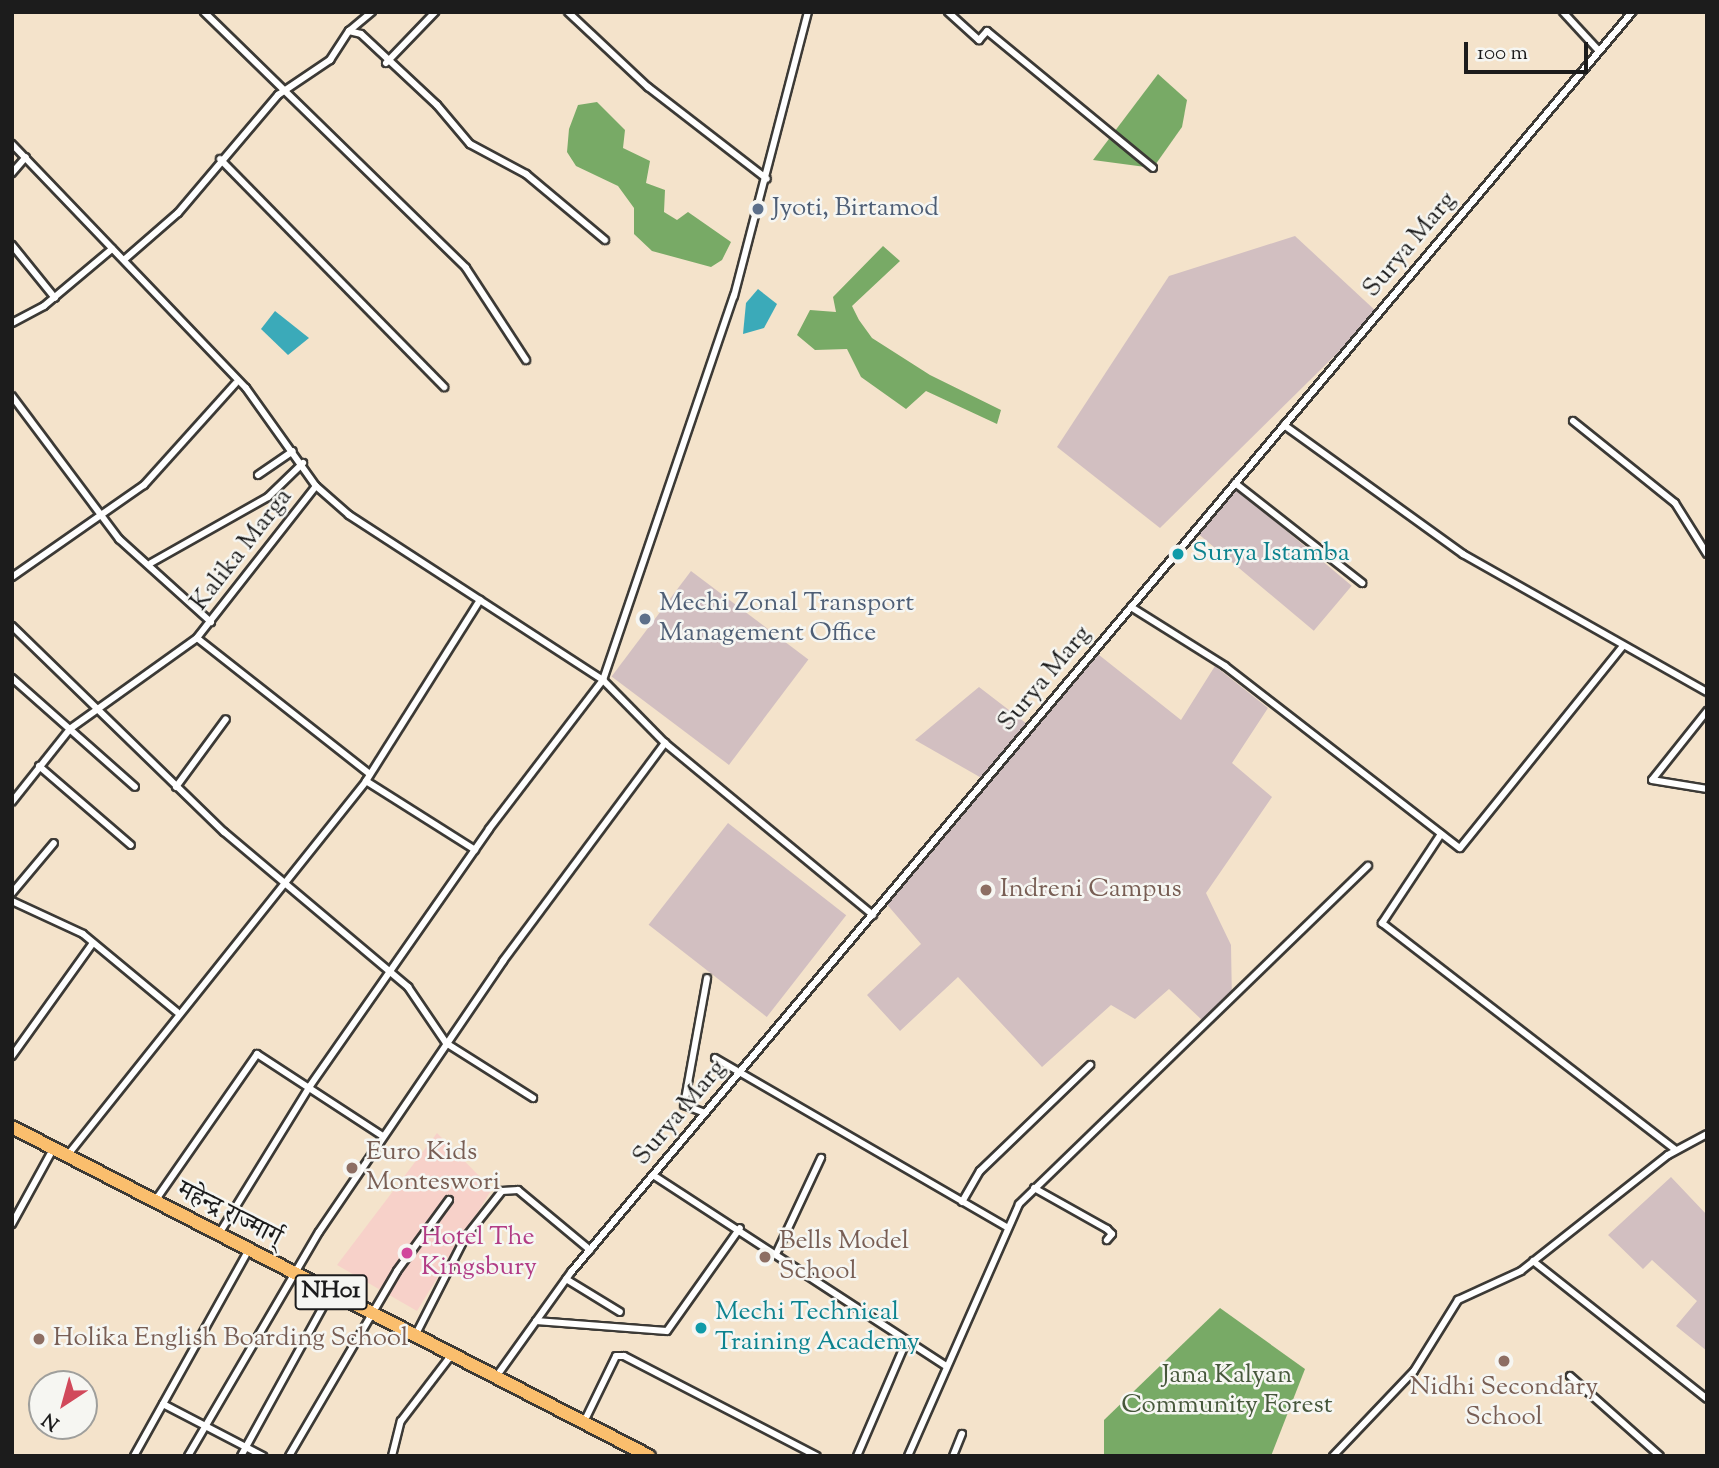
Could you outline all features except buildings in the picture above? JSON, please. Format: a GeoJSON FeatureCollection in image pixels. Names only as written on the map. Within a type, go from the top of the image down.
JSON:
{"type":"FeatureCollection","features":[{"type":"Feature","properties":{"kind":"highway","name":"महेन्द्र राज्मार्ग्"},"geometry":{"type":"LineString","coordinates":[[12,1126],[218,1236],[372,1313],[450,1357],[496,1377],[649,1456]]}},
{"type":"Feature","properties":{"kind":"street"},"geometry":{"type":"LineString","coordinates":[[204,12],[466,268],[526,360]]}},
{"type":"Feature","properties":{"kind":"street"},"geometry":{"type":"LineString","coordinates":[[125,259],[178,213],[220,159],[286,92],[330,60],[349,31],[372,12]]}},
{"type":"Feature","properties":{"kind":"street"},"geometry":{"type":"LineString","coordinates":[[386,63],[435,12]]}},
{"type":"Feature","properties":{"kind":"street"},"geometry":{"type":"LineString","coordinates":[[568,12],[648,87],[766,179]]}},
{"type":"Feature","properties":{"kind":"street"},"geometry":{"type":"LineString","coordinates":[[218,1236],[310,1086],[475,850],[603,680],[734,296],[808,12]]}},
{"type":"Feature","properties":{"kind":"street"},"geometry":{"type":"LineString","coordinates":[[948,12],[979,40],[987,31],[1153,168]]}},
{"type":"Feature","properties":{"kind":"street"},"geometry":{"type":"LineString","coordinates":[[1563,12],[1599,51]]}},
{"type":"Feature","properties":{"kind":"street","name":"Surya Marg"},"geometry":{"type":"LineString","coordinates":[[496,1377],[590,1250],[1632,12]]}},
{"type":"Feature","properties":{"kind":"street"},"geometry":{"type":"LineString","coordinates":[[349,31],[360,34],[386,63],[437,105],[470,144],[526,174],[605,240]]}},
{"type":"Feature","properties":{"kind":"street","name":"Kalika Marga"},"geometry":{"type":"LineString","coordinates":[[12,144],[112,249],[125,259],[236,383],[303,463],[316,486],[197,638],[70,729],[12,802]]}},
{"type":"Feature","properties":{"kind":"street"},"geometry":{"type":"LineString","coordinates":[[12,173],[26,157]]}},
{"type":"Feature","properties":{"kind":"street"},"geometry":{"type":"LineString","coordinates":[[220,159],[444,387]]}},
{"type":"Feature","properties":{"kind":"street"},"geometry":{"type":"LineString","coordinates":[[12,245],[55,298]]}},
{"type":"Feature","properties":{"kind":"street"},"geometry":{"type":"LineString","coordinates":[[12,323],[55,298],[112,249]]}},
{"type":"Feature","properties":{"kind":"street"},"geometry":{"type":"LineString","coordinates":[[12,577],[144,485],[236,383]]}},
{"type":"Feature","properties":{"kind":"street"},"geometry":{"type":"LineString","coordinates":[[12,396],[99,516],[212,622]]}},
{"type":"Feature","properties":{"kind":"street"},"geometry":{"type":"LineString","coordinates":[[1573,421],[1675,503],[1707,554]]}},
{"type":"Feature","properties":{"kind":"street"},"geometry":{"type":"LineString","coordinates":[[1284,425],[1463,554],[1622,647],[1707,692]]}},
{"type":"Feature","properties":{"kind":"street"},"geometry":{"type":"LineString","coordinates":[[258,475],[293,451]]}},
{"type":"Feature","properties":{"kind":"street"},"geometry":{"type":"LineString","coordinates":[[151,563],[268,497],[303,463]]}},
{"type":"Feature","properties":{"kind":"street"},"geometry":{"type":"LineString","coordinates":[[1235,483],[1362,583]]}},
{"type":"Feature","properties":{"kind":"street"},"geometry":{"type":"LineString","coordinates":[[316,486],[349,515],[603,680],[665,743],[873,915]]}},
{"type":"Feature","properties":{"kind":"street"},"geometry":{"type":"LineString","coordinates":[[67,1156],[177,1012],[286,883],[368,778],[480,600]]}},
{"type":"Feature","properties":{"kind":"street"},"geometry":{"type":"LineString","coordinates":[[1131,607],[1225,666],[1454,846],[1464,845],[1622,647]]}},
{"type":"Feature","properties":{"kind":"street"},"geometry":{"type":"LineString","coordinates":[[12,626],[176,787],[424,1005],[446,1043],[533,1098]]}},
{"type":"Feature","properties":{"kind":"street"},"geometry":{"type":"LineString","coordinates":[[197,638],[368,778],[475,850]]}},
{"type":"Feature","properties":{"kind":"street"},"geometry":{"type":"LineString","coordinates":[[12,678],[135,786]]}},
{"type":"Feature","properties":{"kind":"street"},"geometry":{"type":"LineString","coordinates":[[1707,710],[1652,780],[1707,789]]}},
{"type":"Feature","properties":{"kind":"street"},"geometry":{"type":"LineString","coordinates":[[176,787],[226,719]]}},
{"type":"Feature","properties":{"kind":"street"},"geometry":{"type":"LineString","coordinates":[[188,1456],[293,1274],[383,1136],[446,1043],[665,743]]}},
{"type":"Feature","properties":{"kind":"street"},"geometry":{"type":"LineString","coordinates":[[39,766],[131,845]]}},
{"type":"Feature","properties":{"kind":"street"},"geometry":{"type":"LineString","coordinates":[[1441,834],[1382,923],[1676,1150]]}},
{"type":"Feature","properties":{"kind":"street"},"geometry":{"type":"LineString","coordinates":[[12,893],[54,843]]}},
{"type":"Feature","properties":{"kind":"street"},"geometry":{"type":"LineString","coordinates":[[908,1456],[1006,1227],[1034,1188],[1368,866]]}},
{"type":"Feature","properties":{"kind":"street"},"geometry":{"type":"LineString","coordinates":[[12,901],[59,919],[93,943],[177,1012]]}},
{"type":"Feature","properties":{"kind":"street"},"geometry":{"type":"LineString","coordinates":[[12,1056],[93,943]]}},
{"type":"Feature","properties":{"kind":"street"},"geometry":{"type":"LineString","coordinates":[[705,1113],[684,1105],[707,978]]}},
{"type":"Feature","properties":{"kind":"street"},"geometry":{"type":"LineString","coordinates":[[154,1202],[252,1057],[263,1055],[383,1136]]}},
{"type":"Feature","properties":{"kind":"street"},"geometry":{"type":"LineString","coordinates":[[715,1058],[1006,1227]]}},
{"type":"Feature","properties":{"kind":"street"},"geometry":{"type":"LineString","coordinates":[[962,1202],[980,1171],[1090,1065]]}},
{"type":"Feature","properties":{"kind":"street"},"geometry":{"type":"LineString","coordinates":[[1337,1455],[1414,1371],[1458,1300],[1533,1261],[1676,1150],[1707,1134]]}},
{"type":"Feature","properties":{"kind":"street"},"geometry":{"type":"LineString","coordinates":[[12,1224],[54,1148]]}},
{"type":"Feature","properties":{"kind":"street"},"geometry":{"type":"LineString","coordinates":[[777,1252],[821,1158]]}},
{"type":"Feature","properties":{"kind":"street"},"geometry":{"type":"LineString","coordinates":[[653,1175],[777,1252],[946,1366]]}},
{"type":"Feature","properties":{"kind":"street"},"geometry":{"type":"LineString","coordinates":[[1034,1188],[1107,1229],[1112,1234],[1107,1240]]}},
{"type":"Feature","properties":{"kind":"street"},"geometry":{"type":"LineString","coordinates":[[415,1336],[466,1238],[502,1191],[518,1190],[590,1250]]}},
{"type":"Feature","properties":{"kind":"street"},"geometry":{"type":"LineString","coordinates":[[289,1456],[372,1313],[449,1200]]}},
{"type":"Feature","properties":{"kind":"street"},"geometry":{"type":"LineString","coordinates":[[536,1321],[667,1331],[740,1228]]}},
{"type":"Feature","properties":{"kind":"street"},"geometry":{"type":"LineString","coordinates":[[134,1456],[248,1251]]}},
{"type":"Feature","properties":{"kind":"street"},"geometry":{"type":"LineString","coordinates":[[1533,1261],[1707,1399]]}},
{"type":"Feature","properties":{"kind":"street"},"geometry":{"type":"LineString","coordinates":[[566,1279],[620,1312]]}},
{"type":"Feature","properties":{"kind":"street"},"geometry":{"type":"LineString","coordinates":[[241,1456],[331,1292]]}},
{"type":"Feature","properties":{"kind":"street"},"geometry":{"type":"LineString","coordinates":[[858,1456],[908,1339]]}},
{"type":"Feature","properties":{"kind":"street"},"geometry":{"type":"LineString","coordinates":[[584,1423],[616,1356],[624,1356],[817,1456]]}},
{"type":"Feature","properties":{"kind":"street"},"geometry":{"type":"LineString","coordinates":[[392,1456],[401,1421],[450,1357]]}},
{"type":"Feature","properties":{"kind":"street"},"geometry":{"type":"LineString","coordinates":[[1570,1376],[1660,1456]]}},
{"type":"Feature","properties":{"kind":"street"},"geometry":{"type":"LineString","coordinates":[[163,1404],[263,1456]]}},
{"type":"Feature","properties":{"kind":"street"},"geometry":{"type":"LineString","coordinates":[[953,1456],[962,1434]]}},
{"type":"Feature","properties":{"kind":"shaded area"},"geometry":{"type":"Polygon","coordinates":[[[1295,236],[1378,313],[1160,528],[1057,447],[1169,276],[1295,236]]]}},
{"type":"Feature","properties":{"kind":"shaded area"},"geometry":{"type":"Polygon","coordinates":[[[1233,486],[1352,586],[1314,631],[1195,531],[1233,486]]]}},
{"type":"Feature","properties":{"kind":"shaded area"},"geometry":{"type":"Polygon","coordinates":[[[691,571],[808,659],[729,765],[612,676],[691,571]]]}},
{"type":"Feature","properties":{"kind":"shaded area"},"geometry":{"type":"Polygon","coordinates":[[[1094,651],[1181,720],[1215,666],[1268,708],[1232,763],[1272,797],[1206,893],[1231,945],[1232,1003],[1203,1021],[1169,989],[1135,1019],[1111,1005],[1042,1067],[958,977],[900,1031],[867,995],[921,944],[884,901],[985,780],[915,740],[979,687],[1031,727],[1094,651]]]}},
{"type":"Feature","properties":{"kind":"shaded area"},"geometry":{"type":"Polygon","coordinates":[[[728,823],[846,915],[767,1017],[649,925],[728,823]]]}},
{"type":"Feature","properties":{"kind":"shaded area"},"geometry":{"type":"Polygon","coordinates":[[[437,1133],[492,1189],[417,1311],[337,1265],[437,1133]]]}},
{"type":"Feature","properties":{"kind":"shaded area"},"geometry":{"type":"Polygon","coordinates":[[[1671,1177],[1707,1215],[1707,1351],[1676,1326],[1697,1301],[1652,1260],[1643,1269],[1608,1235],[1671,1177]]]}},
{"type":"Feature","properties":{"kind":"green space"},"geometry":{"type":"Polygon","coordinates":[[[1158,74],[1187,100],[1182,127],[1153,168],[1093,160],[1158,74]]]}},
{"type":"Feature","properties":{"kind":"green space"},"geometry":{"type":"Polygon","coordinates":[[[597,102],[625,130],[623,148],[650,161],[646,183],[665,190],[664,212],[677,220],[688,212],[731,242],[722,260],[711,267],[652,251],[634,234],[634,208],[618,186],[576,166],[567,152],[569,129],[578,105],[597,102]]]}},
{"type":"Feature","properties":{"kind":"green space"},"geometry":{"type":"Polygon","coordinates":[[[883,246],[900,261],[852,306],[859,320],[872,338],[930,375],[1001,410],[997,424],[926,391],[906,409],[861,377],[847,349],[815,350],[797,335],[810,310],[836,312],[833,297],[883,246]]]}},
{"type":"Feature","properties":{"kind":"green space","name":"Jana Kalyan Community Forest"},"geometry":{"type":"Polygon","coordinates":[[[1220,1308],[1305,1369],[1271,1456],[1104,1456],[1104,1420],[1220,1308]]]}},
{"type":"Feature","properties":{"kind":"water"},"geometry":{"type":"Polygon","coordinates":[[[758,289],[777,304],[764,328],[743,334],[746,303],[758,289]]]}},
{"type":"Feature","properties":{"kind":"water"},"geometry":{"type":"Polygon","coordinates":[[[275,311],[309,338],[288,355],[261,329],[275,311]]]}},
{"type":"Feature","properties":{"kind":"place","name":"Jyoti, Birtamod"},"geometry":{"type":"Point","coordinates":[758,209]}},
{"type":"Feature","properties":{"kind":"place","name":"Surya Istamba"},"geometry":{"type":"Point","coordinates":[1178,554]}},
{"type":"Feature","properties":{"kind":"place","name":"Mechi Zonal Transport Management Office"},"geometry":{"type":"Point","coordinates":[645,619]}},
{"type":"Feature","properties":{"kind":"place","name":"Indreni Campus"},"geometry":{"type":"Point","coordinates":[986,890]}},
{"type":"Feature","properties":{"kind":"place","name":"Euro Kids Monteswori"},"geometry":{"type":"Point","coordinates":[352,1168]}},
{"type":"Feature","properties":{"kind":"place","name":"Hotel The Kingsbury"},"geometry":{"type":"Point","coordinates":[407,1253]}},
{"type":"Feature","properties":{"kind":"place","name":"Bells Model School"},"geometry":{"type":"Point","coordinates":[765,1257]}},
{"type":"Feature","properties":{"kind":"place","name":"Mechi Technical Training Academy"},"geometry":{"type":"Point","coordinates":[701,1328]}},
{"type":"Feature","properties":{"kind":"place","name":"Holika English Boarding School"},"geometry":{"type":"Point","coordinates":[39,1339]}},
{"type":"Feature","properties":{"kind":"place","name":"Nidhi Secondary School"},"geometry":{"type":"Point","coordinates":[1504,1361]}}]}
